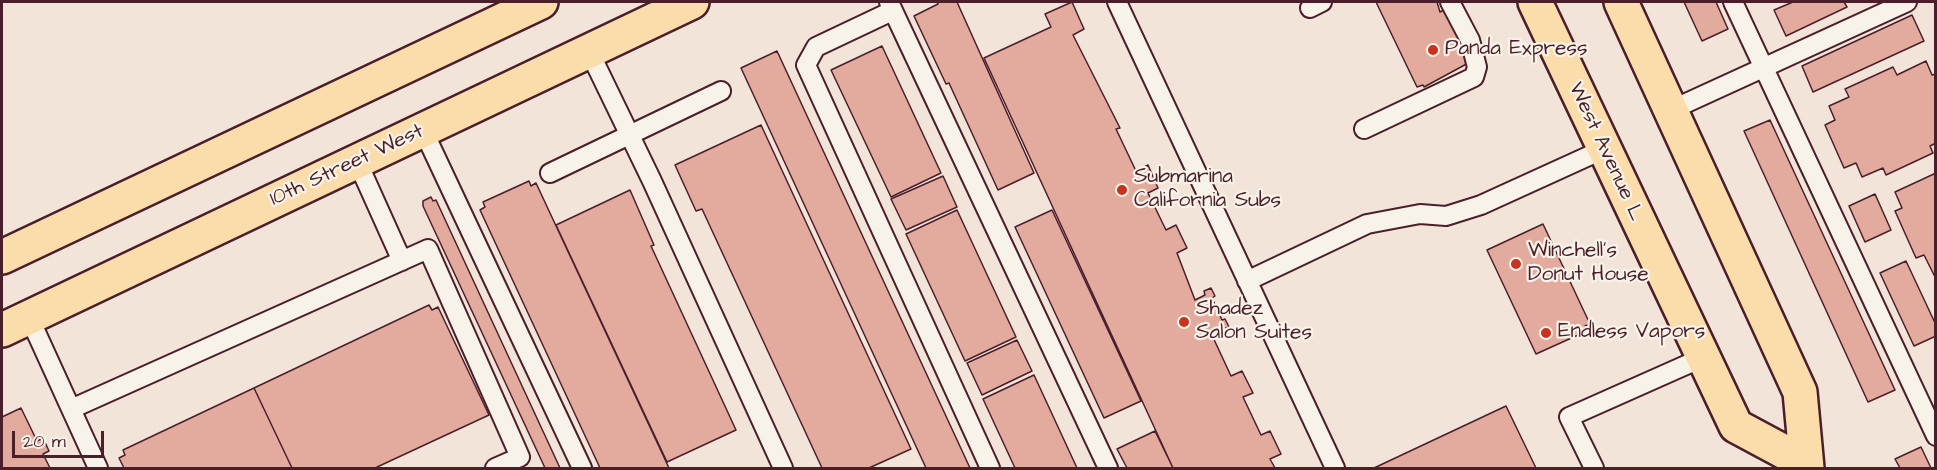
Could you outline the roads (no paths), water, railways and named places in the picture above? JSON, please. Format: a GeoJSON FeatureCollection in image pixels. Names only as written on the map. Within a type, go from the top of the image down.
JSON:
{"type":"FeatureCollection","features":[{"type":"Feature","properties":{"kind":"main road"},"geometry":{"type":"LineString","coordinates":[[2,257],[541,2]]}},
{"type":"Feature","properties":{"kind":"main road","name":"10th Street West"},"geometry":{"type":"LineString","coordinates":[[15,324],[692,2]]}},
{"type":"Feature","properties":{"kind":"main road","name":"West Avenue L"},"geometry":{"type":"LineString","coordinates":[[1535,2],[1736,426],[1806,466]]}},
{"type":"Feature","properties":{"kind":"main road","name":"West Avenue L"},"geometry":{"type":"LineString","coordinates":[[1621,2],[1800,392],[1806,466]]}},
{"type":"Feature","properties":{"kind":"lane"},"geometry":{"type":"LineString","coordinates":[[1117,2],[1335,468]]}},
{"type":"Feature","properties":{"kind":"lane"},"geometry":{"type":"LineString","coordinates":[[1364,129],[1474,76],[1477,68],[1470,40],[1450,2]]}},
{"type":"Feature","properties":{"kind":"lane"},"geometry":{"type":"LineString","coordinates":[[1733,2],[1935,436]]}},
{"type":"Feature","properties":{"kind":"lane"},"geometry":{"type":"LineString","coordinates":[[1671,111],[1907,2]]}},
{"type":"Feature","properties":{"kind":"lane"},"geometry":{"type":"LineString","coordinates":[[990,468],[806,64],[816,47],[891,6],[1108,468]]}},
{"type":"Feature","properties":{"kind":"lane"},"geometry":{"type":"LineString","coordinates":[[589,51],[783,468]]}},
{"type":"Feature","properties":{"kind":"lane"},"geometry":{"type":"LineString","coordinates":[[550,173],[721,91]]}},
{"type":"Feature","properties":{"kind":"lane"},"geometry":{"type":"LineString","coordinates":[[423,130],[582,468]]}},
{"type":"Feature","properties":{"kind":"lane"},"geometry":{"type":"LineString","coordinates":[[1247,281],[1367,224],[1420,214],[1446,216],[1481,205],[1604,149]]}},
{"type":"Feature","properties":{"kind":"lane"},"geometry":{"type":"LineString","coordinates":[[357,161],[402,261]]}},
{"type":"Feature","properties":{"kind":"lane"},"geometry":{"type":"LineString","coordinates":[[71,409],[429,249],[520,456],[495,468]]}},
{"type":"Feature","properties":{"kind":"lane"},"geometry":{"type":"LineString","coordinates":[[15,324],[71,409],[98,468]]}},
{"type":"Feature","properties":{"kind":"lane"},"geometry":{"type":"LineString","coordinates":[[1594,468],[1569,417],[1704,357]]}},
{"type":"Feature","properties":{"kind":"place","name":"Panda Express"},"geometry":{"type":"Point","coordinates":[1433,50]}},
{"type":"Feature","properties":{"kind":"place","name":"Submarina California Subs"},"geometry":{"type":"Point","coordinates":[1122,190]}},
{"type":"Feature","properties":{"kind":"place","name":"Winchell's Donut House"},"geometry":{"type":"Point","coordinates":[1516,264]}},
{"type":"Feature","properties":{"kind":"place","name":"Shadez Salon Suites"},"geometry":{"type":"Point","coordinates":[1184,322]}},
{"type":"Feature","properties":{"kind":"place","name":"Endless Vapors"},"geometry":{"type":"Point","coordinates":[1546,333]}}]}
